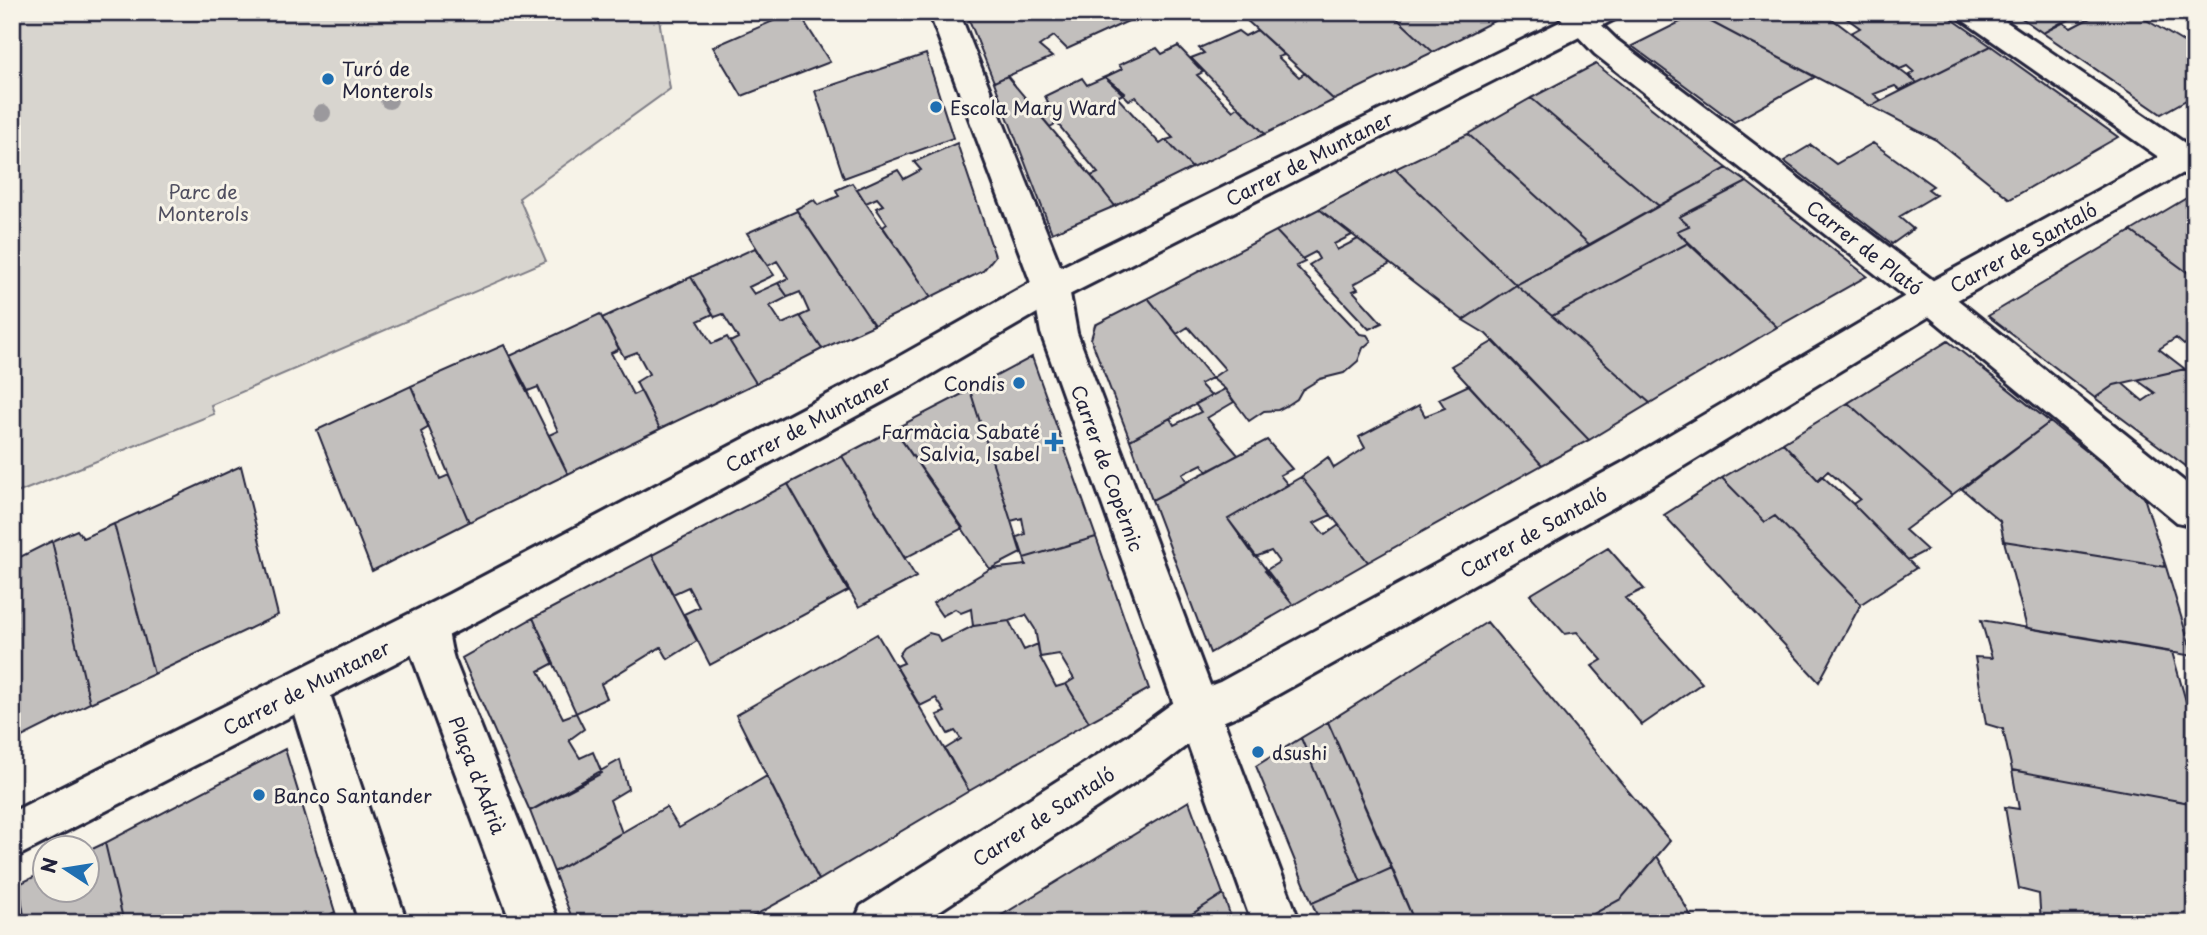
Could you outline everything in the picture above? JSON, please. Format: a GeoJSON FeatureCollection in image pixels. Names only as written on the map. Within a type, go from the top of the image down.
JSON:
{"type":"FeatureCollection","features":[{"type":"Feature","properties":{"kind":"street","name":"Carrer de Copèrnic"},"geometry":{"type":"LineString","coordinates":[[944,12],[1051,288],[1059,334],[1196,712],[1276,923]]}},
{"type":"Feature","properties":{"kind":"street"},"geometry":{"type":"LineString","coordinates":[[1971,12],[2191,158]]}},
{"type":"Feature","properties":{"kind":"street","name":"Carrer de Muntaner"},"geometry":{"type":"LineString","coordinates":[[12,836],[428,626],[897,376],[1051,288],[1586,16]]}},
{"type":"Feature","properties":{"kind":"street","name":"Carrer de Plató"},"geometry":{"type":"LineString","coordinates":[[1586,16],[1606,47],[1931,298],[2194,515]]}},
{"type":"Feature","properties":{"kind":"street","name":"Carrer de Santaló"},"geometry":{"type":"LineString","coordinates":[[878,923],[1145,750],[1196,712],[1235,696],[1622,483],[1931,298],[2191,158]]}},
{"type":"Feature","properties":{"kind":"street","name":"Plaça d'Adrià"},"geometry":{"type":"LineString","coordinates":[[428,626],[427,639],[433,659],[535,923]]}},
{"type":"Feature","properties":{"kind":"street"},"geometry":{"type":"LineString","coordinates":[[307,688],[383,923]]}},
{"type":"Feature","properties":{"kind":"green space","name":"Parc de Monterols"},"geometry":{"type":"Polygon","coordinates":[[[12,12],[658,12],[670,89],[519,198],[546,261],[211,405],[214,414],[12,495],[12,12]]]}},
{"type":"Feature","properties":{"kind":"building"},"geometry":{"type":"Polygon","coordinates":[[[798,12],[830,62],[742,96],[713,47],[798,12]]]}},
{"type":"Feature","properties":{"kind":"building"},"geometry":{"type":"Polygon","coordinates":[[[966,12],[1148,12],[1067,49],[1054,36],[1039,46],[1052,57],[994,82],[966,12]]]}},
{"type":"Feature","properties":{"kind":"building"},"geometry":{"type":"Polygon","coordinates":[[[1254,12],[1390,12],[1433,52],[1334,100],[1243,17],[1254,12]]]}},
{"type":"Feature","properties":{"kind":"building"},"geometry":{"type":"Polygon","coordinates":[[[1390,12],[1484,12],[1494,21],[1433,52],[1390,12]]]}},
{"type":"Feature","properties":{"kind":"building"},"geometry":{"type":"Polygon","coordinates":[[[1484,12],[1513,12],[1494,21],[1484,12]]]}},
{"type":"Feature","properties":{"kind":"building"},"geometry":{"type":"Polygon","coordinates":[[[1823,12],[1917,83],[1900,90],[1895,86],[1874,94],[1881,100],[1871,106],[1696,14],[1823,12]]]}},
{"type":"Feature","properties":{"kind":"building"},"geometry":{"type":"Polygon","coordinates":[[[1838,12],[1942,12],[1991,46],[1917,83],[1909,75],[1914,72],[1907,66],[1900,69],[1851,33],[1860,28],[1838,12]]]}},
{"type":"Feature","properties":{"kind":"building"},"geometry":{"type":"Polygon","coordinates":[[[2013,12],[2084,12],[2043,33],[2013,12]]]}},
{"type":"Feature","properties":{"kind":"building"},"geometry":{"type":"Polygon","coordinates":[[[2084,12],[2133,12],[2195,49],[2195,95],[2161,114],[2043,33],[2062,22],[2071,28],[2090,18],[2084,12]]]}},
{"type":"Feature","properties":{"kind":"building"},"geometry":{"type":"Polygon","coordinates":[[[1696,14],[1815,77],[1734,122],[1632,46],[1696,14]]]}},
{"type":"Feature","properties":{"kind":"building"},"geometry":{"type":"Polygon","coordinates":[[[1257,30],[1284,55],[1278,57],[1299,77],[1305,73],[1334,100],[1265,134],[1191,58],[1204,53],[1199,48],[1238,31],[1245,36],[1257,30]]]}},
{"type":"Feature","properties":{"kind":"building"},"geometry":{"type":"Polygon","coordinates":[[[1178,46],[1203,72],[1197,75],[1233,111],[1238,107],[1265,134],[1192,168],[1166,140],[1173,138],[1136,97],[1129,100],[1105,77],[1122,69],[1119,65],[1157,48],[1162,54],[1178,46]]]}},
{"type":"Feature","properties":{"kind":"building"},"geometry":{"type":"Polygon","coordinates":[[[1991,46],[2118,137],[2010,199],[1936,140],[1871,106],[1991,46]]]}},
{"type":"Feature","properties":{"kind":"building"},"geometry":{"type":"Polygon","coordinates":[[[926,54],[953,138],[844,178],[815,91],[926,54]]]}},
{"type":"Feature","properties":{"kind":"building"},"geometry":{"type":"Polygon","coordinates":[[[1596,64],[1727,168],[1659,206],[1531,98],[1596,64]]]}},
{"type":"Feature","properties":{"kind":"building"},"geometry":{"type":"Polygon","coordinates":[[[1007,76],[1115,206],[1052,233],[994,82],[1007,76]]]}},
{"type":"Feature","properties":{"kind":"building"},"geometry":{"type":"Polygon","coordinates":[[[1105,77],[1125,93],[1117,97],[1160,144],[1166,140],[1192,168],[1115,206],[1091,176],[1098,173],[1057,123],[1050,127],[1035,109],[1048,102],[1045,96],[1082,78],[1087,85],[1105,77]]]}},
{"type":"Feature","properties":{"kind":"building"},"geometry":{"type":"Polygon","coordinates":[[[1531,98],[1659,206],[1590,245],[1468,134],[1531,98]]]}},
{"type":"Feature","properties":{"kind":"building"},"geometry":{"type":"Polygon","coordinates":[[[1468,134],[1590,245],[1516,285],[1395,169],[1468,134]]]}},
{"type":"Feature","properties":{"kind":"building"},"geometry":{"type":"Polygon","coordinates":[[[957,143],[995,256],[983,271],[931,297],[883,227],[887,224],[876,208],[883,205],[877,198],[866,203],[857,189],[898,170],[904,179],[921,170],[914,162],[957,143]]]}},
{"type":"Feature","properties":{"kind":"building"},"geometry":{"type":"Polygon","coordinates":[[[1873,143],[1933,186],[1928,189],[1936,195],[1899,217],[1913,229],[1892,244],[1784,161],[1811,145],[1836,164],[1873,143]]]}},
{"type":"Feature","properties":{"kind":"building"},"geometry":{"type":"Polygon","coordinates":[[[1727,168],[1747,182],[1679,217],[1689,226],[1677,231],[1688,243],[1552,316],[1516,285],[1727,168]]]}},
{"type":"Feature","properties":{"kind":"building"},"geometry":{"type":"Polygon","coordinates":[[[1395,169],[1516,285],[1463,320],[1319,209],[1395,169]]]}},
{"type":"Feature","properties":{"kind":"building"},"geometry":{"type":"Polygon","coordinates":[[[1747,182],[1867,276],[1777,327],[1677,231],[1689,226],[1679,217],[1747,182]]]}},
{"type":"Feature","properties":{"kind":"building"},"geometry":{"type":"Polygon","coordinates":[[[852,183],[931,297],[874,325],[796,209],[814,200],[818,205],[839,196],[836,190],[852,183]]]}},
{"type":"Feature","properties":{"kind":"building"},"geometry":{"type":"Polygon","coordinates":[[[2195,193],[2195,278],[2131,231],[2195,193]]]}},
{"type":"Feature","properties":{"kind":"building"},"geometry":{"type":"Polygon","coordinates":[[[1319,209],[1352,235],[1334,244],[1337,250],[1358,239],[1390,264],[1354,284],[1358,289],[1353,291],[1382,323],[1369,329],[1309,265],[1319,259],[1315,252],[1302,259],[1276,231],[1319,209]]]}},
{"type":"Feature","properties":{"kind":"building"},"geometry":{"type":"Polygon","coordinates":[[[797,211],[874,325],[822,349],[800,316],[809,312],[800,292],[788,297],[778,283],[788,278],[777,261],[768,266],[747,233],[797,211]]]}},
{"type":"Feature","properties":{"kind":"building"},"geometry":{"type":"Polygon","coordinates":[[[1276,231],[1305,262],[1296,266],[1360,334],[1367,335],[1371,341],[1363,348],[1358,361],[1344,373],[1320,379],[1302,390],[1297,399],[1288,405],[1278,410],[1264,411],[1249,421],[1225,389],[1212,378],[1225,369],[1188,327],[1177,334],[1148,298],[1276,231]]]}},
{"type":"Feature","properties":{"kind":"building"},"geometry":{"type":"Polygon","coordinates":[[[2131,231],[2195,278],[2195,337],[2184,345],[2176,338],[2159,349],[2185,369],[2114,385],[2095,398],[1988,316],[2131,231]]]}},
{"type":"Feature","properties":{"kind":"building"},"geometry":{"type":"Polygon","coordinates":[[[1688,243],[1777,327],[1650,403],[1552,316],[1688,243]]]}},
{"type":"Feature","properties":{"kind":"building"},"geometry":{"type":"Polygon","coordinates":[[[755,248],[774,275],[749,287],[754,294],[778,283],[788,297],[770,306],[782,324],[800,316],[822,349],[756,383],[730,342],[738,338],[723,314],[715,317],[691,277],[755,248]]]}},
{"type":"Feature","properties":{"kind":"building"},"geometry":{"type":"Polygon","coordinates":[[[691,277],[713,314],[698,321],[712,344],[727,337],[756,383],[660,429],[636,382],[649,374],[637,352],[624,357],[602,318],[691,277]]]}},
{"type":"Feature","properties":{"kind":"building"},"geometry":{"type":"Polygon","coordinates":[[[1516,285],[1650,403],[1589,440],[1486,334],[1463,320],[1516,285]]]}},
{"type":"Feature","properties":{"kind":"building"},"geometry":{"type":"Polygon","coordinates":[[[1148,298],[1212,378],[1200,384],[1211,396],[1130,440],[1091,339],[1095,325],[1148,298]]]}},
{"type":"Feature","properties":{"kind":"building"},"geometry":{"type":"Polygon","coordinates":[[[600,314],[619,349],[611,353],[633,395],[641,391],[660,429],[568,474],[549,435],[558,431],[538,387],[528,391],[510,356],[600,314]]]}},
{"type":"Feature","properties":{"kind":"building"},"geometry":{"type":"Polygon","coordinates":[[[1494,341],[1589,440],[1542,465],[1451,366],[1494,341]]]}},
{"type":"Feature","properties":{"kind":"building"},"geometry":{"type":"Polygon","coordinates":[[[1948,341],[2050,422],[1952,495],[1848,403],[1948,341]]]}},
{"type":"Feature","properties":{"kind":"building"},"geometry":{"type":"Polygon","coordinates":[[[504,345],[568,474],[469,522],[411,386],[504,345]]]}},
{"type":"Feature","properties":{"kind":"building"},"geometry":{"type":"Polygon","coordinates":[[[1032,357],[1096,537],[1024,558],[1017,537],[1025,534],[1022,518],[1011,521],[970,390],[1032,357]]]}},
{"type":"Feature","properties":{"kind":"building"},"geometry":{"type":"Polygon","coordinates":[[[2185,369],[2195,375],[2195,473],[2095,398],[2114,385],[2122,383],[2143,401],[2155,393],[2137,380],[2185,369]]]}},
{"type":"Feature","properties":{"kind":"building"},"geometry":{"type":"Polygon","coordinates":[[[1469,385],[1542,465],[1368,562],[1301,477],[1328,457],[1334,468],[1365,448],[1359,437],[1419,405],[1425,416],[1445,408],[1439,399],[1469,385]]]}},
{"type":"Feature","properties":{"kind":"building"},"geometry":{"type":"Polygon","coordinates":[[[411,386],[429,427],[421,432],[440,479],[449,475],[469,522],[372,571],[317,430],[411,386]]]}},
{"type":"Feature","properties":{"kind":"building"},"geometry":{"type":"Polygon","coordinates":[[[1225,389],[1234,402],[1207,418],[1238,455],[1207,472],[1202,464],[1182,474],[1187,482],[1152,500],[1130,440],[1170,418],[1174,425],[1201,412],[1195,404],[1225,389]]]}},
{"type":"Feature","properties":{"kind":"building"},"geometry":{"type":"Polygon","coordinates":[[[970,390],[1021,553],[990,569],[894,429],[970,390]]]}},
{"type":"Feature","properties":{"kind":"building"},"geometry":{"type":"Polygon","coordinates":[[[1848,403],[1952,495],[1905,530],[1927,550],[1908,560],[1853,504],[1860,499],[1828,471],[1818,480],[1783,443],[1848,403]]]}},
{"type":"Feature","properties":{"kind":"building"},"geometry":{"type":"Polygon","coordinates":[[[2050,422],[2144,497],[2166,567],[2004,541],[2000,521],[1962,489],[2050,422]]]}},
{"type":"Feature","properties":{"kind":"building"},"geometry":{"type":"Polygon","coordinates":[[[894,429],[963,528],[905,558],[842,456],[894,429]]]}},
{"type":"Feature","properties":{"kind":"building"},"geometry":{"type":"Polygon","coordinates":[[[1267,440],[1292,469],[1280,475],[1288,485],[1228,519],[1293,605],[1210,653],[1152,500],[1267,440]]]}},
{"type":"Feature","properties":{"kind":"building"},"geometry":{"type":"Polygon","coordinates":[[[1783,443],[1818,480],[1822,476],[1853,504],[1916,568],[1861,604],[1775,516],[1765,522],[1722,478],[1783,443]]]}},
{"type":"Feature","properties":{"kind":"building"},"geometry":{"type":"Polygon","coordinates":[[[842,456],[916,577],[859,607],[788,484],[842,456]]]}},
{"type":"Feature","properties":{"kind":"building"},"geometry":{"type":"Polygon","coordinates":[[[241,466],[278,615],[154,674],[114,524],[241,466]]]}},
{"type":"Feature","properties":{"kind":"building"},"geometry":{"type":"Polygon","coordinates":[[[1301,477],[1331,515],[1314,523],[1325,535],[1339,525],[1368,562],[1293,605],[1265,571],[1279,562],[1271,551],[1255,557],[1228,519],[1301,477]]]}},
{"type":"Feature","properties":{"kind":"building"},"geometry":{"type":"Polygon","coordinates":[[[1722,478],[1765,522],[1775,516],[1861,604],[1819,682],[1664,515],[1722,478]]]}},
{"type":"Feature","properties":{"kind":"building"},"geometry":{"type":"Polygon","coordinates":[[[788,484],[848,591],[710,665],[684,614],[699,607],[688,587],[673,594],[652,555],[788,484]]]}},
{"type":"Feature","properties":{"kind":"building"},"geometry":{"type":"Polygon","coordinates":[[[114,524],[154,674],[90,703],[52,541],[77,530],[83,538],[114,524]]]}},
{"type":"Feature","properties":{"kind":"building"},"geometry":{"type":"Polygon","coordinates":[[[1096,537],[1149,689],[1089,722],[1066,684],[1074,679],[1059,654],[1040,657],[1035,629],[1026,615],[1009,621],[973,626],[971,609],[961,613],[955,609],[942,616],[933,603],[990,569],[1026,565],[1024,558],[1096,537]]]}},
{"type":"Feature","properties":{"kind":"building"},"geometry":{"type":"Polygon","coordinates":[[[52,541],[90,703],[12,742],[12,561],[52,541]]]}},
{"type":"Feature","properties":{"kind":"building"},"geometry":{"type":"Polygon","coordinates":[[[2004,541],[2166,567],[2193,656],[2027,628],[2004,541]]]}},
{"type":"Feature","properties":{"kind":"building"},"geometry":{"type":"Polygon","coordinates":[[[1608,548],[1644,589],[1625,598],[1702,683],[1642,725],[1592,666],[1602,660],[1577,632],[1565,634],[1530,595],[1608,548]]]}},
{"type":"Feature","properties":{"kind":"building"},"geometry":{"type":"Polygon","coordinates":[[[652,555],[697,641],[668,659],[661,647],[601,684],[607,698],[576,713],[533,618],[652,555]]]}},
{"type":"Feature","properties":{"kind":"building"},"geometry":{"type":"Polygon","coordinates":[[[533,618],[554,663],[539,671],[563,718],[576,713],[584,729],[569,740],[580,758],[593,752],[602,773],[530,811],[462,658],[533,618]]]}},
{"type":"Feature","properties":{"kind":"building"},"geometry":{"type":"Polygon","coordinates":[[[1981,620],[2172,652],[2195,733],[2195,804],[2012,770],[2003,729],[1986,724],[1975,657],[1992,658],[1981,620]]]}},
{"type":"Feature","properties":{"kind":"building"},"geometry":{"type":"Polygon","coordinates":[[[1009,621],[1024,650],[1038,644],[1040,657],[1056,687],[1066,684],[1089,722],[969,791],[945,749],[961,739],[955,731],[948,734],[937,715],[945,712],[936,698],[920,706],[896,666],[904,663],[899,655],[904,648],[929,633],[937,635],[941,642],[973,626],[1009,621]]]}},
{"type":"Feature","properties":{"kind":"building"},"geometry":{"type":"Polygon","coordinates":[[[1487,622],[1670,841],[1621,899],[1577,923],[1415,923],[1328,722],[1487,622]]]}},
{"type":"Feature","properties":{"kind":"building"},"geometry":{"type":"Polygon","coordinates":[[[877,634],[969,791],[819,880],[736,715],[877,634]]]}},
{"type":"Feature","properties":{"kind":"building"},"geometry":{"type":"Polygon","coordinates":[[[1328,722],[1392,868],[1361,882],[1301,738],[1328,722]]]}},
{"type":"Feature","properties":{"kind":"building"},"geometry":{"type":"Polygon","coordinates":[[[1301,738],[1361,882],[1312,903],[1256,766],[1301,738]]]}},
{"type":"Feature","properties":{"kind":"building"},"geometry":{"type":"Polygon","coordinates":[[[285,749],[335,912],[315,923],[124,923],[105,843],[285,749]]]}},
{"type":"Feature","properties":{"kind":"building"},"geometry":{"type":"Polygon","coordinates":[[[620,760],[628,789],[610,800],[622,833],[554,872],[530,811],[620,760]]]}},
{"type":"Feature","properties":{"kind":"building"},"geometry":{"type":"Polygon","coordinates":[[[2012,770],[2195,804],[2195,923],[2041,923],[2039,894],[2019,889],[2005,807],[2019,809],[2012,770]]]}},
{"type":"Feature","properties":{"kind":"building"},"geometry":{"type":"Polygon","coordinates":[[[767,776],[819,880],[741,923],[574,923],[554,872],[666,807],[679,828],[767,776]]]}},
{"type":"Feature","properties":{"kind":"building"},"geometry":{"type":"Polygon","coordinates":[[[1189,801],[1223,894],[1178,923],[989,923],[1189,801]]]}},
{"type":"Feature","properties":{"kind":"building"},"geometry":{"type":"Polygon","coordinates":[[[105,843],[124,923],[25,923],[19,884],[32,878],[32,904],[102,904],[102,844],[105,843]]]}},
{"type":"Feature","properties":{"kind":"building"},"geometry":{"type":"Polygon","coordinates":[[[1657,856],[1695,923],[1577,923],[1621,899],[1657,856]]]}},
{"type":"Feature","properties":{"kind":"building"},"geometry":{"type":"Polygon","coordinates":[[[1392,868],[1415,923],[1320,923],[1312,903],[1392,868]]]}},
{"type":"Feature","properties":{"kind":"building"},"geometry":{"type":"Polygon","coordinates":[[[19,884],[25,923],[12,923],[12,887],[19,884]]]}},
{"type":"Feature","properties":{"kind":"building"},"geometry":{"type":"Polygon","coordinates":[[[1223,894],[1233,923],[1178,923],[1223,894]]]}},
{"type":"Feature","properties":{"kind":"building"},"geometry":{"type":"Polygon","coordinates":[[[335,912],[339,923],[315,923],[335,912]]]}},
{"type":"Feature","properties":{"kind":"place","name":"Turó de Monterols"},"geometry":{"type":"Point","coordinates":[328,79]}},
{"type":"Feature","properties":{"kind":"place","name":"Escola Mary Ward"},"geometry":{"type":"Point","coordinates":[936,107]}},
{"type":"Feature","properties":{"kind":"place","name":"Condis"},"geometry":{"type":"Point","coordinates":[1019,383]}},
{"type":"Feature","properties":{"kind":"place","name":"Farmàcia Sabaté Salvia, Isabel"},"geometry":{"type":"Point","coordinates":[1054,442]}},
{"type":"Feature","properties":{"kind":"place","name":"dsushi"},"geometry":{"type":"Point","coordinates":[1258,752]}},
{"type":"Feature","properties":{"kind":"place","name":"Banco Santander"},"geometry":{"type":"Point","coordinates":[259,795]}}]}
